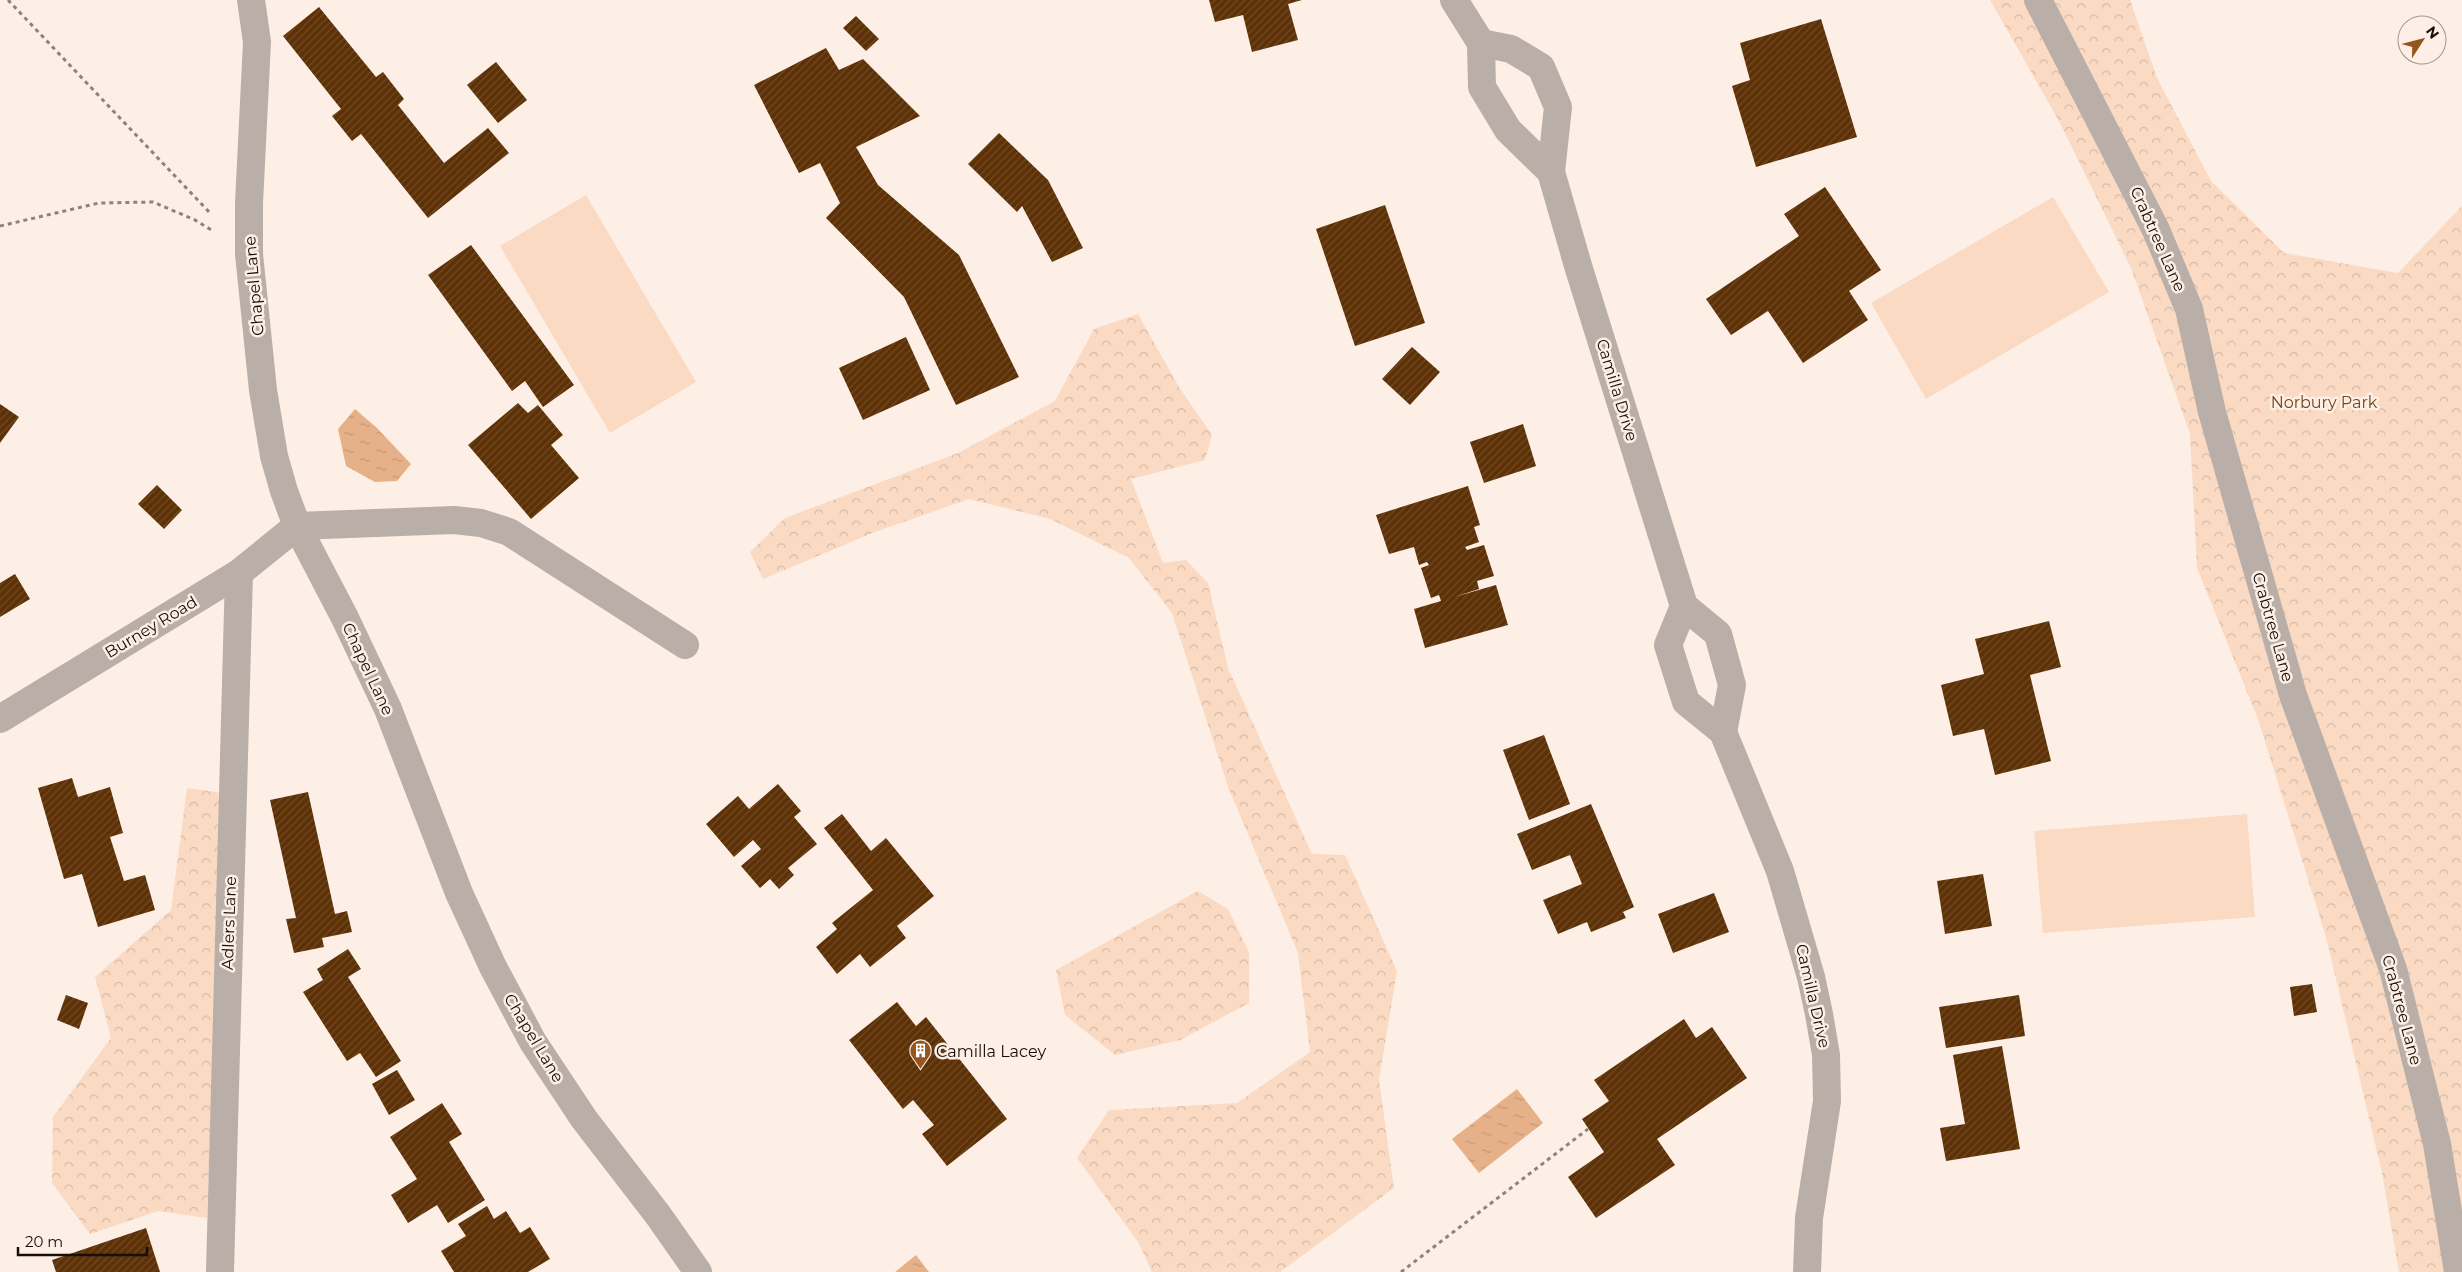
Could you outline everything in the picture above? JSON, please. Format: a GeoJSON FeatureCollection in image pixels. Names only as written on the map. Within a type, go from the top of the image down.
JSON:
{"type":"FeatureCollection","features":[{"type":"Feature","properties":{"kind":"street","name":"Chapel Lane"},"geometry":{"type":"LineString","coordinates":[[251,0],[257,42],[249,203],[249,254],[263,390],[274,456],[297,526],[345,618],[388,709],[458,893],[493,968],[528,1034],[584,1119],[658,1215],[698,1272]]}},
{"type":"Feature","properties":{"kind":"street"},"geometry":{"type":"LineString","coordinates":[[1454,0],[1481,43],[1482,87],[1508,130],[1552,172]]}},
{"type":"Feature","properties":{"kind":"street","name":"Crabtree Lane"},"geometry":{"type":"LineString","coordinates":[[2038,0],[2156,230],[2189,309],[2212,412],[2293,695],[2393,969],[2436,1144],[2458,1272]]}},
{"type":"Feature","properties":{"kind":"street","name":"Camilla Drive"},"geometry":{"type":"LineString","coordinates":[[1481,43],[1511,49],[1541,67],[1558,107],[1552,172],[1579,269],[1684,606],[1668,645],[1686,702],[1723,732],[1780,872],[1811,977],[1826,1055],[1827,1101],[1809,1218],[1807,1272]]}},
{"type":"Feature","properties":{"kind":"street"},"geometry":{"type":"LineString","coordinates":[[297,526],[445,520],[481,523],[509,532],[686,645]]}},
{"type":"Feature","properties":{"kind":"street","name":"Burney Road"},"geometry":{"type":"LineString","coordinates":[[0,720],[239,573],[297,526]]}},
{"type":"Feature","properties":{"kind":"street","name":"Adlers Lane"},"geometry":{"type":"LineString","coordinates":[[220,1272],[239,573]]}},
{"type":"Feature","properties":{"kind":"street"},"geometry":{"type":"LineString","coordinates":[[1684,606],[1718,634],[1732,685],[1723,732]]}},
{"type":"Feature","properties":{"kind":"path"},"geometry":{"type":"LineString","coordinates":[[8,0],[249,254]]}},
{"type":"Feature","properties":{"kind":"path"},"geometry":{"type":"LineString","coordinates":[[0,226],[99,203],[154,202],[196,220],[249,254]]}},
{"type":"Feature","properties":{"kind":"path"},"geometry":{"type":"LineString","coordinates":[[1402,1272],[1588,1129]]}},
{"type":"Feature","properties":{"kind":"green space","name":"Norbury Park"},"geometry":{"type":"Polygon","coordinates":[[[1990,0],[2130,0],[2157,78],[2211,181],[2284,253],[2398,273],[2462,206],[2462,1272],[2399,1272],[2382,1173],[2326,937],[2258,719],[2197,568],[2190,434],[2131,268],[2060,123],[1990,0]]]}},
{"type":"Feature","properties":{"kind":"green space"},"geometry":{"type":"Polygon","coordinates":[[[586,195],[696,382],[610,433],[500,246],[586,195]]]}},
{"type":"Feature","properties":{"kind":"green space"},"geometry":{"type":"Polygon","coordinates":[[[2053,197],[2109,292],[1926,399],[1871,303],[2053,197]]]}},
{"type":"Feature","properties":{"kind":"green space"},"geometry":{"type":"Polygon","coordinates":[[[1138,314],[1179,387],[1212,435],[1205,460],[1131,479],[1163,563],[1186,560],[1208,583],[1228,668],[1312,854],[1345,855],[1397,971],[1379,1080],[1394,1188],[1280,1272],[1152,1272],[1138,1242],[1077,1158],[1109,1110],[1237,1103],[1310,1052],[1298,953],[1228,787],[1172,613],[1129,558],[1050,519],[969,499],[875,532],[763,579],[750,552],[785,518],[958,453],[1055,401],[1094,329],[1138,314]]]}},
{"type":"Feature","properties":{"kind":"green space"},"geometry":{"type":"Polygon","coordinates":[[[187,788],[223,793],[207,1218],[158,1211],[90,1234],[52,1183],[53,1117],[111,1038],[95,977],[171,910],[187,788]]]}},
{"type":"Feature","properties":{"kind":"green space"},"geometry":{"type":"Polygon","coordinates":[[[2247,814],[2255,917],[2043,933],[2034,831],[2247,814]]]}},
{"type":"Feature","properties":{"kind":"green space"},"geometry":{"type":"Polygon","coordinates":[[[1198,891],[1228,909],[1249,952],[1249,1003],[1180,1040],[1115,1055],[1065,1015],[1056,970],[1198,891]]]}},
{"type":"Feature","properties":{"kind":"water"},"geometry":{"type":"Polygon","coordinates":[[[355,409],[377,428],[411,464],[397,481],[375,482],[346,466],[338,429],[355,409]]]}},
{"type":"Feature","properties":{"kind":"water"},"geometry":{"type":"Polygon","coordinates":[[[1517,1089],[1543,1123],[1479,1173],[1452,1139],[1517,1089]]]}},
{"type":"Feature","properties":{"kind":"water"},"geometry":{"type":"Polygon","coordinates":[[[916,1255],[929,1272],[895,1272],[916,1255]]]}},
{"type":"Feature","properties":{"kind":"building"},"geometry":{"type":"Polygon","coordinates":[[[1209,0],[1302,0],[1288,4],[1298,40],[1252,52],[1243,15],[1215,22],[1209,0]]]}},
{"type":"Feature","properties":{"kind":"building"},"geometry":{"type":"Polygon","coordinates":[[[319,7],[376,77],[383,72],[404,99],[398,105],[444,163],[488,128],[509,153],[428,218],[361,134],[352,141],[332,116],[341,109],[283,36],[319,7]]]}},
{"type":"Feature","properties":{"kind":"building"},"geometry":{"type":"Polygon","coordinates":[[[856,16],[879,39],[866,51],[843,28],[856,16]]]}},
{"type":"Feature","properties":{"kind":"building"},"geometry":{"type":"Polygon","coordinates":[[[1821,19],[1857,137],[1756,167],[1732,86],[1750,80],[1740,43],[1821,19]]]}},
{"type":"Feature","properties":{"kind":"building"},"geometry":{"type":"Polygon","coordinates":[[[826,48],[839,70],[863,59],[920,116],[856,147],[878,185],[959,255],[1019,377],[956,405],[904,297],[826,218],[840,203],[820,163],[799,173],[754,85],[826,48]]]}},
{"type":"Feature","properties":{"kind":"building"},"geometry":{"type":"Polygon","coordinates":[[[496,62],[527,100],[498,123],[467,85],[496,62]]]}},
{"type":"Feature","properties":{"kind":"building"},"geometry":{"type":"Polygon","coordinates":[[[999,133],[1048,180],[1083,248],[1052,262],[1022,206],[1017,212],[968,164],[999,133]]]}},
{"type":"Feature","properties":{"kind":"building"},"geometry":{"type":"Polygon","coordinates":[[[1825,187],[1881,270],[1849,291],[1868,320],[1803,363],[1768,311],[1731,335],[1706,299],[1799,236],[1784,214],[1825,187]]]}},
{"type":"Feature","properties":{"kind":"building"},"geometry":{"type":"Polygon","coordinates":[[[1385,205],[1425,323],[1355,346],[1316,229],[1385,205]]]}},
{"type":"Feature","properties":{"kind":"building"},"geometry":{"type":"Polygon","coordinates":[[[471,245],[574,385],[543,407],[525,381],[512,391],[428,275],[471,245]]]}},
{"type":"Feature","properties":{"kind":"building"},"geometry":{"type":"Polygon","coordinates":[[[906,337],[930,390],[863,420],[839,368],[906,337]]]}},
{"type":"Feature","properties":{"kind":"building"},"geometry":{"type":"Polygon","coordinates":[[[1412,347],[1440,372],[1410,405],[1382,379],[1412,347]]]}},
{"type":"Feature","properties":{"kind":"building"},"geometry":{"type":"Polygon","coordinates":[[[518,403],[528,413],[538,405],[563,435],[551,445],[579,478],[531,519],[468,445],[518,403]]]}},
{"type":"Feature","properties":{"kind":"building"},"geometry":{"type":"Polygon","coordinates":[[[0,404],[19,417],[0,443],[0,404]]]}},
{"type":"Feature","properties":{"kind":"building"},"geometry":{"type":"Polygon","coordinates":[[[1523,424],[1536,466],[1484,483],[1470,442],[1523,424]]]}},
{"type":"Feature","properties":{"kind":"building"},"geometry":{"type":"Polygon","coordinates":[[[157,485],[182,510],[164,529],[138,504],[157,485]]]}},
{"type":"Feature","properties":{"kind":"building"},"geometry":{"type":"Polygon","coordinates":[[[1468,486],[1480,525],[1474,527],[1479,542],[1465,547],[1467,550],[1484,545],[1494,576],[1477,581],[1479,589],[1454,597],[1496,585],[1508,625],[1425,648],[1414,609],[1441,601],[1439,595],[1431,598],[1421,568],[1429,565],[1427,562],[1419,565],[1414,547],[1389,554],[1376,515],[1468,486]]]}},
{"type":"Feature","properties":{"kind":"building"},"geometry":{"type":"Polygon","coordinates":[[[15,574],[30,599],[0,617],[0,583],[15,574]]]}},
{"type":"Feature","properties":{"kind":"building"},"geometry":{"type":"Polygon","coordinates":[[[2049,621],[2061,667],[2030,675],[2051,761],[1995,775],[1984,729],[1953,736],[1941,685],[1984,674],[1975,639],[2049,621]]]}},
{"type":"Feature","properties":{"kind":"building"},"geometry":{"type":"Polygon","coordinates":[[[1544,735],[1570,804],[1529,820],[1503,750],[1544,735]]]}},
{"type":"Feature","properties":{"kind":"building"},"geometry":{"type":"Polygon","coordinates":[[[72,778],[78,797],[110,787],[123,833],[110,837],[124,881],[145,875],[155,910],[98,927],[82,874],[64,879],[38,788],[72,778]]]}},
{"type":"Feature","properties":{"kind":"building"},"geometry":{"type":"Polygon","coordinates":[[[778,784],[801,811],[794,817],[817,844],[788,868],[794,875],[779,889],[770,879],[760,888],[741,866],[761,849],[753,840],[734,857],[706,824],[738,796],[749,809],[778,784]]]}},
{"type":"Feature","properties":{"kind":"building"},"geometry":{"type":"Polygon","coordinates":[[[308,792],[335,914],[347,911],[352,932],[322,938],[324,947],[294,953],[286,919],[296,918],[270,800],[308,792]]]}},
{"type":"Feature","properties":{"kind":"building"},"geometry":{"type":"Polygon","coordinates":[[[1591,804],[1634,907],[1623,912],[1626,918],[1591,932],[1587,922],[1558,934],[1543,900],[1582,884],[1570,855],[1532,870],[1517,834],[1591,804]]]}},
{"type":"Feature","properties":{"kind":"building"},"geometry":{"type":"Polygon","coordinates":[[[842,814],[871,851],[886,838],[934,896],[897,926],[906,938],[870,967],[860,954],[837,974],[816,947],[837,929],[832,923],[873,890],[824,828],[842,814]]]}},
{"type":"Feature","properties":{"kind":"building"},"geometry":{"type":"Polygon","coordinates":[[[1983,874],[1992,926],[1945,934],[1937,881],[1983,874]]]}},
{"type":"Feature","properties":{"kind":"building"},"geometry":{"type":"Polygon","coordinates":[[[1714,893],[1729,932],[1673,953],[1658,914],[1714,893]]]}},
{"type":"Feature","properties":{"kind":"building"},"geometry":{"type":"Polygon","coordinates":[[[348,949],[361,969],[348,977],[401,1061],[376,1077],[360,1053],[347,1061],[303,992],[323,980],[317,969],[348,949]]]}},
{"type":"Feature","properties":{"kind":"building"},"geometry":{"type":"Polygon","coordinates":[[[2312,984],[2317,1012],[2294,1016],[2290,987],[2312,984]]]}},
{"type":"Feature","properties":{"kind":"building"},"geometry":{"type":"Polygon","coordinates":[[[66,995],[88,1003],[79,1029],[57,1020],[66,995]]]}},
{"type":"Feature","properties":{"kind":"building"},"geometry":{"type":"Polygon","coordinates":[[[2019,995],[2025,1036],[1946,1048],[1939,1007],[2019,995]]]}},
{"type":"Feature","properties":{"kind":"building","name":"Camilla Lacey"},"geometry":{"type":"Polygon","coordinates":[[[897,1002],[916,1026],[926,1017],[1007,1119],[947,1166],[922,1134],[934,1125],[913,1100],[903,1109],[849,1040],[897,1002]]]}},
{"type":"Feature","properties":{"kind":"building"},"geometry":{"type":"Polygon","coordinates":[[[1684,1019],[1696,1038],[1712,1027],[1747,1078],[1657,1139],[1675,1165],[1596,1218],[1568,1177],[1604,1152],[1582,1119],[1609,1101],[1594,1080],[1684,1019]]]}},
{"type":"Feature","properties":{"kind":"building"},"geometry":{"type":"Polygon","coordinates":[[[2002,1046],[2020,1149],[1946,1161],[1940,1128],[1965,1124],[1953,1055],[2002,1046]]]}},
{"type":"Feature","properties":{"kind":"building"},"geometry":{"type":"Polygon","coordinates":[[[397,1070],[415,1100],[389,1115],[372,1084],[397,1070]]]}},
{"type":"Feature","properties":{"kind":"building"},"geometry":{"type":"Polygon","coordinates":[[[442,1103],[462,1134],[449,1142],[485,1200],[448,1223],[437,1205],[408,1223],[391,1195],[417,1179],[390,1137],[442,1103]]]}},
{"type":"Feature","properties":{"kind":"building"},"geometry":{"type":"Polygon","coordinates":[[[487,1206],[494,1219],[506,1211],[520,1233],[530,1227],[550,1259],[528,1272],[454,1272],[441,1251],[466,1236],[458,1224],[487,1206]]]}},
{"type":"Feature","properties":{"kind":"building"},"geometry":{"type":"Polygon","coordinates":[[[146,1228],[160,1272],[56,1272],[52,1260],[146,1228]]]}},
{"type":"Feature","properties":{"kind":"place","name":"Camilla Lacey"},"geometry":{"type":"Point","coordinates":[920,1070]}}]}
